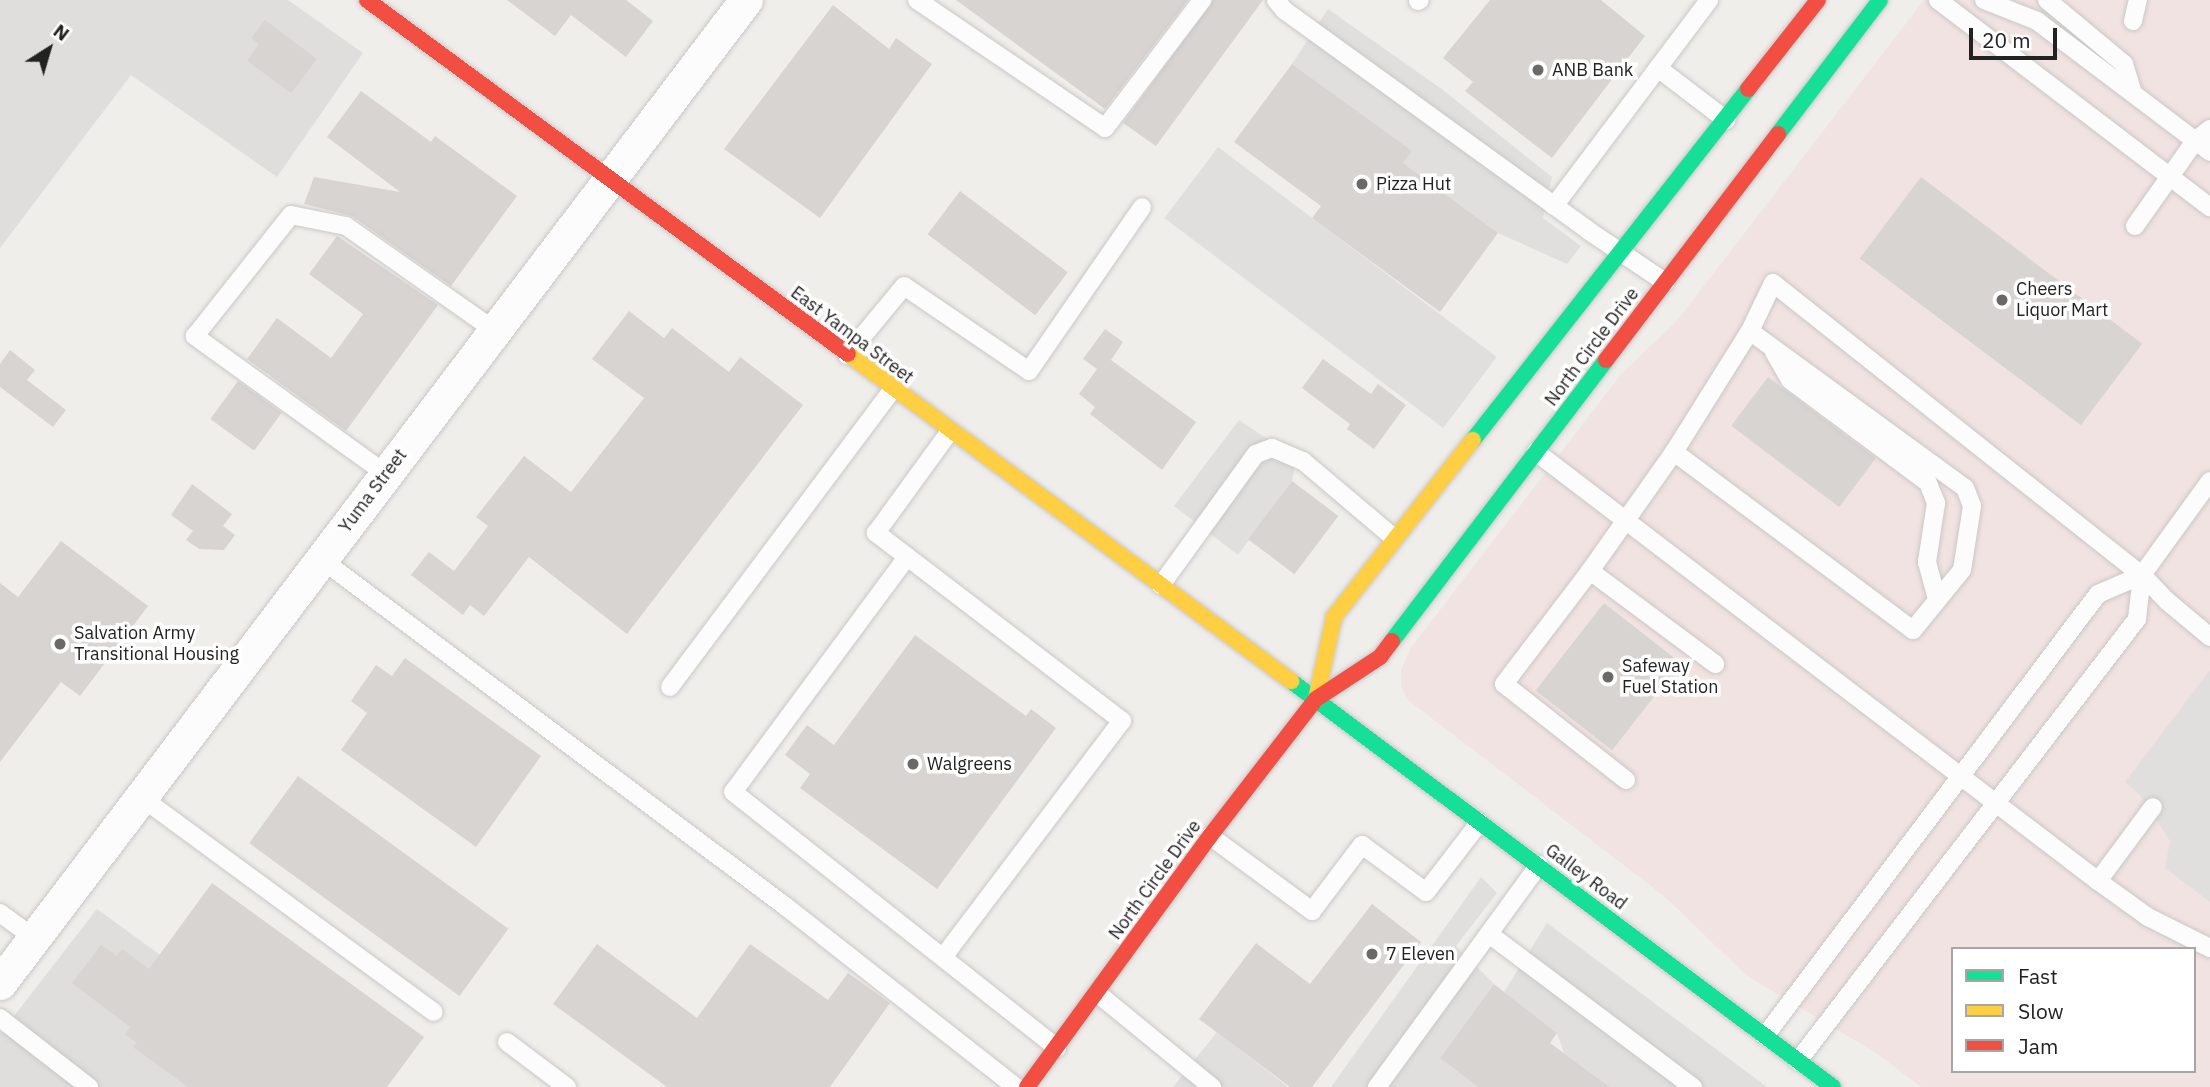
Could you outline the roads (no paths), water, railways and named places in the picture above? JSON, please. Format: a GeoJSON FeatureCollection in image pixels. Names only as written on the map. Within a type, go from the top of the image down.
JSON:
{"type":"FeatureCollection","features":[{"type":"Feature","properties":{"kind":"main road","name":"East Yampa Street"},"geometry":{"type":"LineString","coordinates":[[367,0],[846,355],[1316,698]]}},
{"type":"Feature","properties":{"kind":"main road","name":"North Circle Drive"},"geometry":{"type":"LineString","coordinates":[[1316,698],[1334,617],[1818,0]]}},
{"type":"Feature","properties":{"kind":"main road","name":"North Circle Drive"},"geometry":{"type":"LineString","coordinates":[[1027,1087],[1210,836],[1316,698],[1380,657],[1880,0]]}},
{"type":"Feature","properties":{"kind":"main road","name":"Galley Road"},"geometry":{"type":"LineString","coordinates":[[1316,698],[1833,1087]]}},
{"type":"Feature","properties":{"kind":"street","name":"Yuma Street"},"geometry":{"type":"LineString","coordinates":[[0,983],[609,177],[746,0]]}},
{"type":"Feature","properties":{"kind":"lane"},"geometry":{"type":"LineString","coordinates":[[917,0],[1105,128],[1202,0]]}},
{"type":"Feature","properties":{"kind":"lane"},"geometry":{"type":"LineString","coordinates":[[1276,0],[1284,10],[1554,206],[1665,282]]}},
{"type":"Feature","properties":{"kind":"lane"},"geometry":{"type":"LineString","coordinates":[[1554,206],[1709,0]]}},
{"type":"Feature","properties":{"kind":"lane"},"geometry":{"type":"LineString","coordinates":[[1938,0],[2210,207]]}},
{"type":"Feature","properties":{"kind":"lane"},"geometry":{"type":"LineString","coordinates":[[1984,0],[2038,21],[2210,152]]}},
{"type":"Feature","properties":{"kind":"lane"},"geometry":{"type":"LineString","coordinates":[[2047,0],[2124,64],[2133,93]]}},
{"type":"Feature","properties":{"kind":"lane"},"geometry":{"type":"LineString","coordinates":[[2133,20],[2138,0]]}},
{"type":"Feature","properties":{"kind":"lane"},"geometry":{"type":"LineString","coordinates":[[1658,68],[1726,120]]}},
{"type":"Feature","properties":{"kind":"lane"},"geometry":{"type":"LineString","coordinates":[[2135,226],[2195,141],[2210,129]]}},
{"type":"Feature","properties":{"kind":"lane"},"geometry":{"type":"LineString","coordinates":[[846,355],[904,286],[1029,371],[1142,207]]}},
{"type":"Feature","properties":{"kind":"lane"},"geometry":{"type":"LineString","coordinates":[[386,474],[195,336],[290,215],[346,226],[494,330]]}},
{"type":"Feature","properties":{"kind":"lane"},"geometry":{"type":"LineString","coordinates":[[1626,780],[1504,684],[1590,571],[1674,452],[1750,331],[1773,283],[2142,575],[2167,601],[2210,637]]}},
{"type":"Feature","properties":{"kind":"lane"},"geometry":{"type":"LineString","coordinates":[[1674,452],[1913,630],[1962,570],[1972,506],[1965,488],[1750,331]]}},
{"type":"Feature","properties":{"kind":"lane"},"geometry":{"type":"LineString","coordinates":[[1770,346],[1790,380],[1928,483],[1936,503],[1927,562],[1937,600]]}},
{"type":"Feature","properties":{"kind":"lane"},"geometry":{"type":"LineString","coordinates":[[670,687],[893,389]]}},
{"type":"Feature","properties":{"kind":"lane"},"geometry":{"type":"LineString","coordinates":[[944,956],[1122,721],[876,533],[950,431]]}},
{"type":"Feature","properties":{"kind":"lane"},"geometry":{"type":"LineString","coordinates":[[1161,585],[1256,454],[1272,448],[1303,461],[1394,538]]}},
{"type":"Feature","properties":{"kind":"lane"},"geometry":{"type":"LineString","coordinates":[[1536,452],[2098,881],[2148,917],[2210,948]]}},
{"type":"Feature","properties":{"kind":"lane"},"geometry":{"type":"LineString","coordinates":[[1798,1061],[2137,619],[2142,575],[2210,481]]}},
{"type":"Feature","properties":{"kind":"lane"},"geometry":{"type":"LineString","coordinates":[[907,558],[733,792],[944,956],[1057,1048]]}},
{"type":"Feature","properties":{"kind":"lane"},"geometry":{"type":"LineString","coordinates":[[321,559],[785,906],[1016,1087]]}},
{"type":"Feature","properties":{"kind":"lane"},"geometry":{"type":"LineString","coordinates":[[1590,571],[1715,664]]}},
{"type":"Feature","properties":{"kind":"lane"},"geometry":{"type":"LineString","coordinates":[[1765,1036],[2098,594],[2142,575]]}},
{"type":"Feature","properties":{"kind":"lane"},"geometry":{"type":"LineString","coordinates":[[141,797],[434,1012]]}},
{"type":"Feature","properties":{"kind":"lane"},"geometry":{"type":"LineString","coordinates":[[2098,881],[2153,807]]}},
{"type":"Feature","properties":{"kind":"lane"},"geometry":{"type":"LineString","coordinates":[[1210,836],[1312,911],[1362,845],[1426,892],[1480,822]]}},
{"type":"Feature","properties":{"kind":"lane"},"geometry":{"type":"LineString","coordinates":[[1381,1085],[1539,866]]}},
{"type":"Feature","properties":{"kind":"lane"},"geometry":{"type":"LineString","coordinates":[[0,913],[34,939]]}},
{"type":"Feature","properties":{"kind":"lane"},"geometry":{"type":"LineString","coordinates":[[1489,934],[1693,1087]]}},
{"type":"Feature","properties":{"kind":"lane"},"geometry":{"type":"LineString","coordinates":[[1097,993],[1212,1087]]}},
{"type":"Feature","properties":{"kind":"lane"},"geometry":{"type":"LineString","coordinates":[[0,1018],[89,1087]]}},
{"type":"Feature","properties":{"kind":"lane"},"geometry":{"type":"LineString","coordinates":[[507,1042],[567,1087]]}},
{"type":"Feature","properties":{"kind":"place","name":"ANB Bank"},"geometry":{"type":"Point","coordinates":[1538,70]}},
{"type":"Feature","properties":{"kind":"place","name":"Pizza Hut"},"geometry":{"type":"Point","coordinates":[1362,184]}},
{"type":"Feature","properties":{"kind":"place","name":"Cheers Liquor Mart"},"geometry":{"type":"Point","coordinates":[2002,300]}},
{"type":"Feature","properties":{"kind":"place","name":"Salvation Army Transitional Housing"},"geometry":{"type":"Point","coordinates":[60,644]}},
{"type":"Feature","properties":{"kind":"place","name":"Safeway Fuel Station"},"geometry":{"type":"Point","coordinates":[1608,677]}},
{"type":"Feature","properties":{"kind":"place","name":"Walgreens"},"geometry":{"type":"Point","coordinates":[913,764]}},
{"type":"Feature","properties":{"kind":"place","name":"7 Eleven"},"geometry":{"type":"Point","coordinates":[1372,954]}}]}
